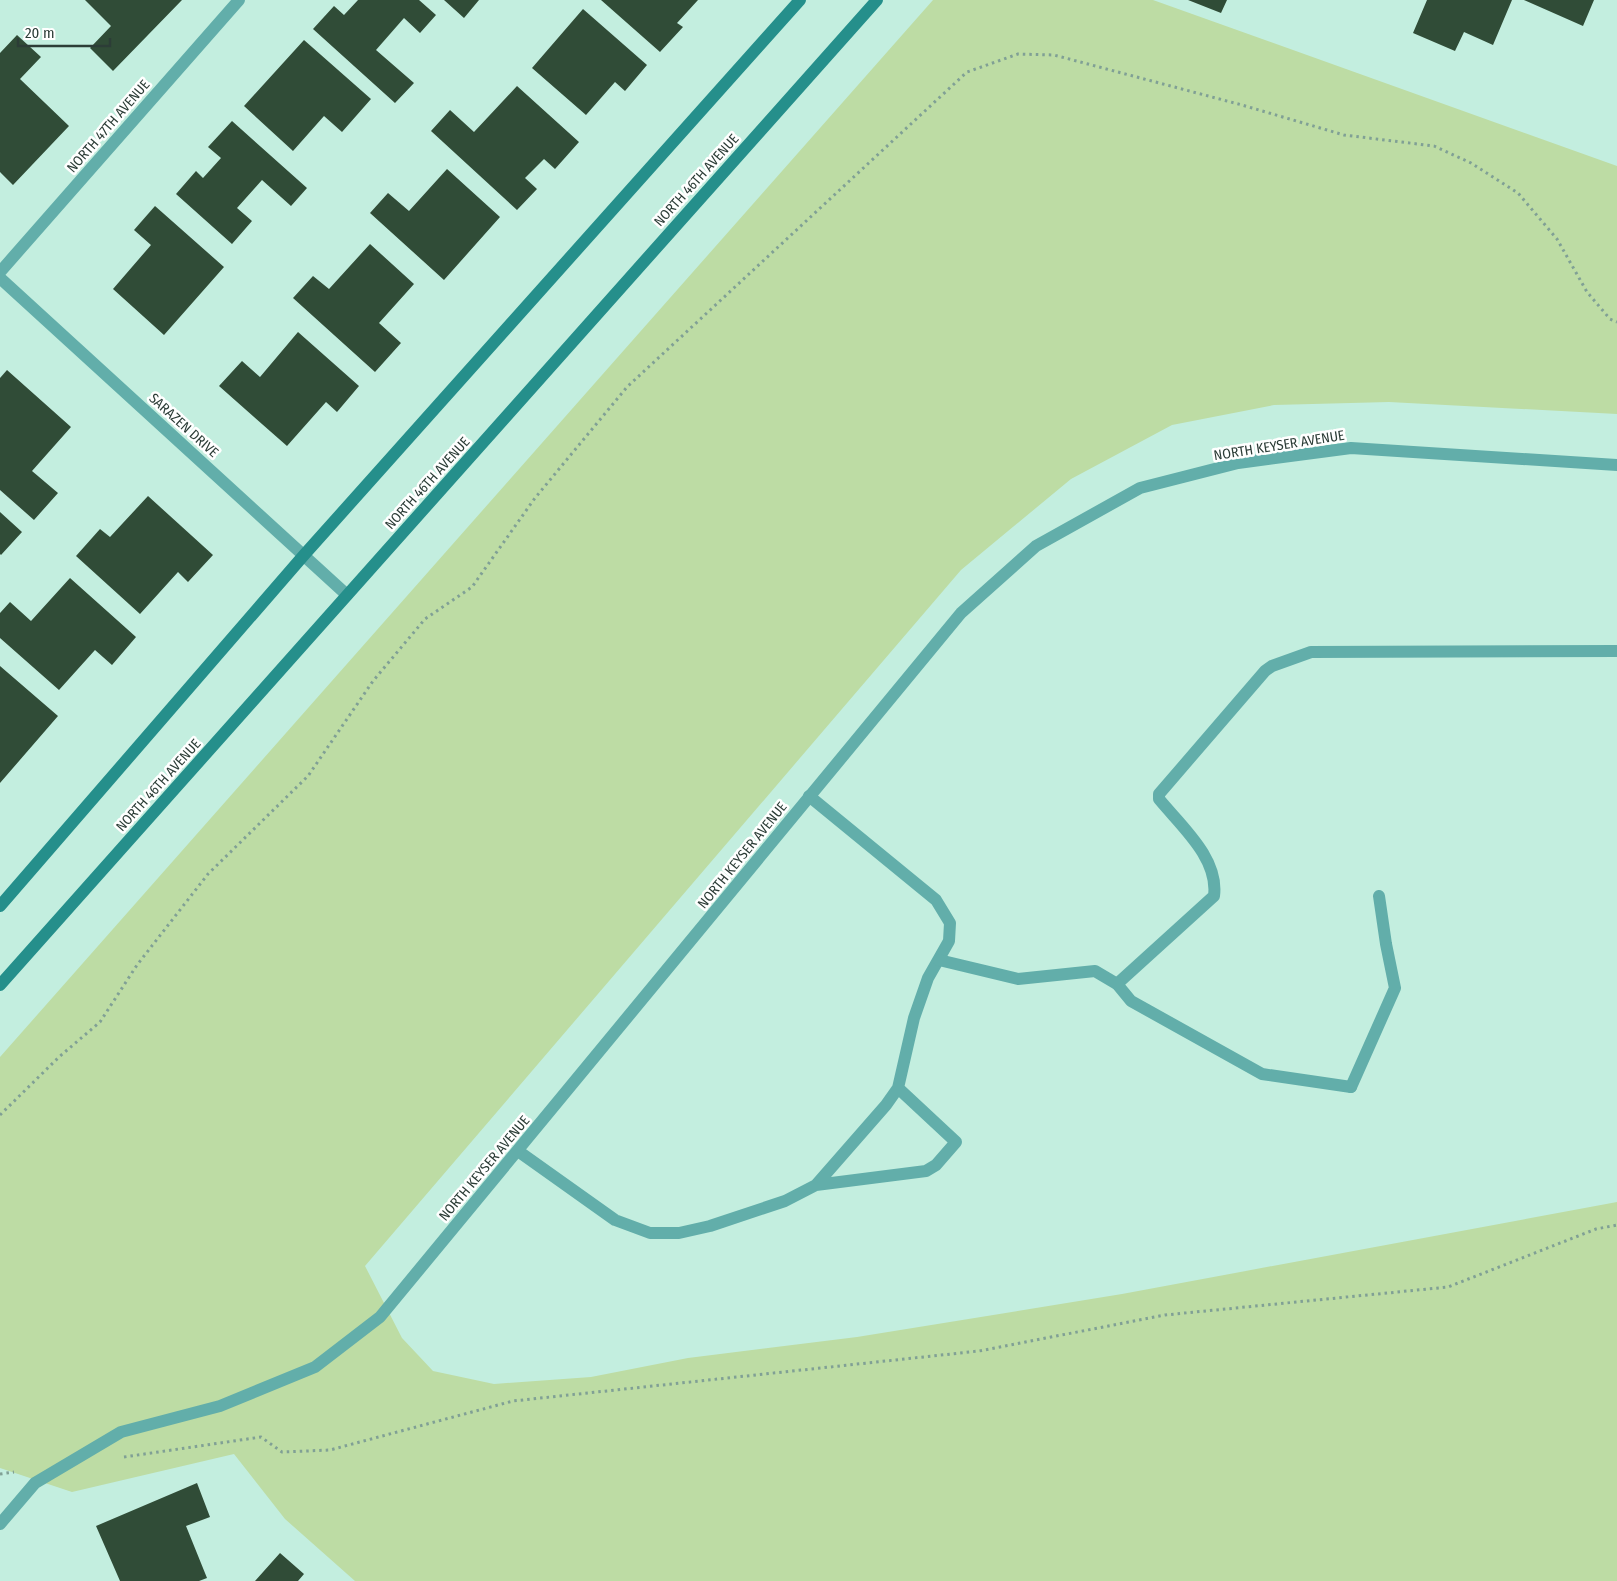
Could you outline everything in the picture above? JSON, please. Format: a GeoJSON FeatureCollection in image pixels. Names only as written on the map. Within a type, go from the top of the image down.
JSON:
{"type":"FeatureCollection","features":[{"type":"Feature","properties":{"kind":"street","name":"NORTH 47TH AVENUE"},"geometry":{"type":"LineString","coordinates":[[0,272],[239,0]]}},
{"type":"Feature","properties":{"kind":"street"},"geometry":{"type":"LineString","coordinates":[[0,906],[304,555],[800,0]]}},
{"type":"Feature","properties":{"kind":"street","name":"NORTH 46TH AVENUE"},"geometry":{"type":"LineString","coordinates":[[0,985],[877,0]]}},
{"type":"Feature","properties":{"kind":"street","name":"SARAZEN DRIVE"},"geometry":{"type":"LineString","coordinates":[[0,278],[347,595]]}},
{"type":"Feature","properties":{"kind":"street","name":"NORTH KEYSER AVENUE"},"geometry":{"type":"LineString","coordinates":[[0,1524],[35,1483],[121,1432],[220,1406],[315,1367],[380,1317],[961,613],[1036,546],[1140,488],[1238,463],[1351,448],[1617,465]]}},
{"type":"Feature","properties":{"kind":"street"},"geometry":{"type":"LineString","coordinates":[[1117,984],[1214,896],[1216,884],[1204,854],[1159,799],[1159,794],[1264,671],[1272,666],[1312,652],[1617,651]]}},
{"type":"Feature","properties":{"kind":"street"},"geometry":{"type":"LineString","coordinates":[[809,796],[936,900],[943,908],[950,923],[949,941],[928,978],[914,1018],[898,1088],[886,1105],[816,1185]]}},
{"type":"Feature","properties":{"kind":"street"},"geometry":{"type":"LineString","coordinates":[[939,960],[1018,979],[1094,971],[1117,984],[1131,1001],[1262,1074],[1351,1087],[1395,988],[1379,896]]}},
{"type":"Feature","properties":{"kind":"street"},"geometry":{"type":"LineString","coordinates":[[518,1151],[600,1211],[634,1229],[650,1233],[679,1233],[710,1226],[785,1201],[816,1185],[926,1171],[943,1158],[956,1142],[898,1088]]}},
{"type":"Feature","properties":{"kind":"path"},"geometry":{"type":"LineString","coordinates":[[0,1116],[59,1057],[100,1022],[137,965],[208,874],[308,776],[373,681],[425,620],[472,587],[535,498],[627,387],[967,72],[1018,54],[1054,55],[1242,104],[1344,135],[1434,146],[1471,163],[1518,193],[1557,240],[1587,292],[1610,319],[1617,322]]}},
{"type":"Feature","properties":{"kind":"path"},"geometry":{"type":"LineString","coordinates":[[116,1458],[261,1437],[282,1452],[330,1450],[513,1402],[979,1351],[1165,1315],[1448,1288],[1596,1229],[1617,1225]]}},
{"type":"Feature","properties":{"kind":"path"},"geometry":{"type":"LineString","coordinates":[[0,1474],[19,1471]]}},
{"type":"Feature","properties":{"kind":"green space"},"geometry":{"type":"Polygon","coordinates":[[[933,0],[1153,0],[1617,166],[1617,414],[1389,402],[1274,405],[1172,425],[1071,479],[961,570],[365,1266],[402,1338],[433,1371],[494,1384],[591,1377],[688,1358],[857,1337],[1122,1294],[1617,1202],[1617,1581],[355,1581],[285,1519],[234,1454],[72,1492],[0,1468],[0,1057],[933,0]]]}},
{"type":"Feature","properties":{"kind":"building"},"geometry":{"type":"Polygon","coordinates":[[[85,0],[182,0],[113,71],[90,48],[111,26],[85,0]]]}},
{"type":"Feature","properties":{"kind":"building"},"geometry":{"type":"Polygon","coordinates":[[[358,0],[419,0],[436,15],[420,33],[404,18],[376,50],[414,83],[395,103],[313,29],[334,6],[344,15],[358,0]]]}},
{"type":"Feature","properties":{"kind":"building"},"geometry":{"type":"Polygon","coordinates":[[[444,0],[479,0],[464,18],[444,0]]]}},
{"type":"Feature","properties":{"kind":"building"},"geometry":{"type":"Polygon","coordinates":[[[601,0],[698,0],[677,23],[683,27],[660,52],[601,0]]]}},
{"type":"Feature","properties":{"kind":"building"},"geometry":{"type":"Polygon","coordinates":[[[1188,0],[1227,0],[1221,13],[1188,0]]]}},
{"type":"Feature","properties":{"kind":"building"},"geometry":{"type":"Polygon","coordinates":[[[1427,0],[1512,0],[1493,45],[1464,32],[1455,51],[1413,33],[1427,0]]]}},
{"type":"Feature","properties":{"kind":"building"},"geometry":{"type":"Polygon","coordinates":[[[1524,0],[1594,0],[1583,26],[1524,0]]]}},
{"type":"Feature","properties":{"kind":"building"},"geometry":{"type":"Polygon","coordinates":[[[583,9],[647,65],[625,91],[615,82],[586,115],[532,68],[583,9]]]}},
{"type":"Feature","properties":{"kind":"building"},"geometry":{"type":"Polygon","coordinates":[[[17,35],[41,57],[20,79],[69,126],[13,185],[0,172],[0,53],[17,35]]]}},
{"type":"Feature","properties":{"kind":"building"},"geometry":{"type":"Polygon","coordinates":[[[304,40],[371,99],[342,132],[324,116],[293,151],[244,106],[304,40]]]}},
{"type":"Feature","properties":{"kind":"building"},"geometry":{"type":"Polygon","coordinates":[[[517,86],[579,142],[555,169],[544,159],[525,178],[537,189],[517,210],[431,131],[450,110],[474,132],[517,86]]]}},
{"type":"Feature","properties":{"kind":"building"},"geometry":{"type":"Polygon","coordinates":[[[232,121],[307,188],[291,206],[262,180],[237,208],[252,221],[232,244],[176,194],[196,171],[203,178],[221,158],[208,147],[232,121]]]}},
{"type":"Feature","properties":{"kind":"building"},"geometry":{"type":"Polygon","coordinates":[[[447,169],[500,217],[444,280],[370,213],[388,193],[409,211],[447,169]]]}},
{"type":"Feature","properties":{"kind":"building"},"geometry":{"type":"Polygon","coordinates":[[[155,206],[224,267],[164,335],[113,289],[151,245],[134,230],[155,206]]]}},
{"type":"Feature","properties":{"kind":"building"},"geometry":{"type":"Polygon","coordinates":[[[370,244],[414,284],[379,323],[401,343],[375,372],[293,298],[313,276],[329,289],[370,244]]]}},
{"type":"Feature","properties":{"kind":"building"},"geometry":{"type":"Polygon","coordinates":[[[298,332],[359,386],[337,412],[326,402],[287,446],[219,386],[242,361],[260,377],[298,332]]]}},
{"type":"Feature","properties":{"kind":"building"},"geometry":{"type":"Polygon","coordinates":[[[7,370],[71,427],[32,471],[58,493],[34,520],[0,490],[0,378],[7,370]]]}},
{"type":"Feature","properties":{"kind":"building"},"geometry":{"type":"Polygon","coordinates":[[[148,496],[213,555],[188,582],[178,572],[140,614],[76,556],[100,529],[110,537],[148,496]]]}},
{"type":"Feature","properties":{"kind":"building"},"geometry":{"type":"Polygon","coordinates":[[[0,512],[22,532],[1,555],[0,554],[0,512]]]}},
{"type":"Feature","properties":{"kind":"building"},"geometry":{"type":"Polygon","coordinates":[[[70,578],[136,637],[112,665],[95,650],[59,690],[0,638],[0,613],[10,602],[31,621],[70,578]]]}},
{"type":"Feature","properties":{"kind":"building"},"geometry":{"type":"Polygon","coordinates":[[[0,666],[58,716],[0,783],[0,666]]]}},
{"type":"Feature","properties":{"kind":"building"},"geometry":{"type":"Polygon","coordinates":[[[197,1483],[210,1517],[186,1526],[207,1578],[199,1581],[120,1581],[96,1526],[197,1483]]]}},
{"type":"Feature","properties":{"kind":"building"},"geometry":{"type":"Polygon","coordinates":[[[280,1553],[304,1574],[298,1581],[255,1581],[280,1553]]]}}]}
